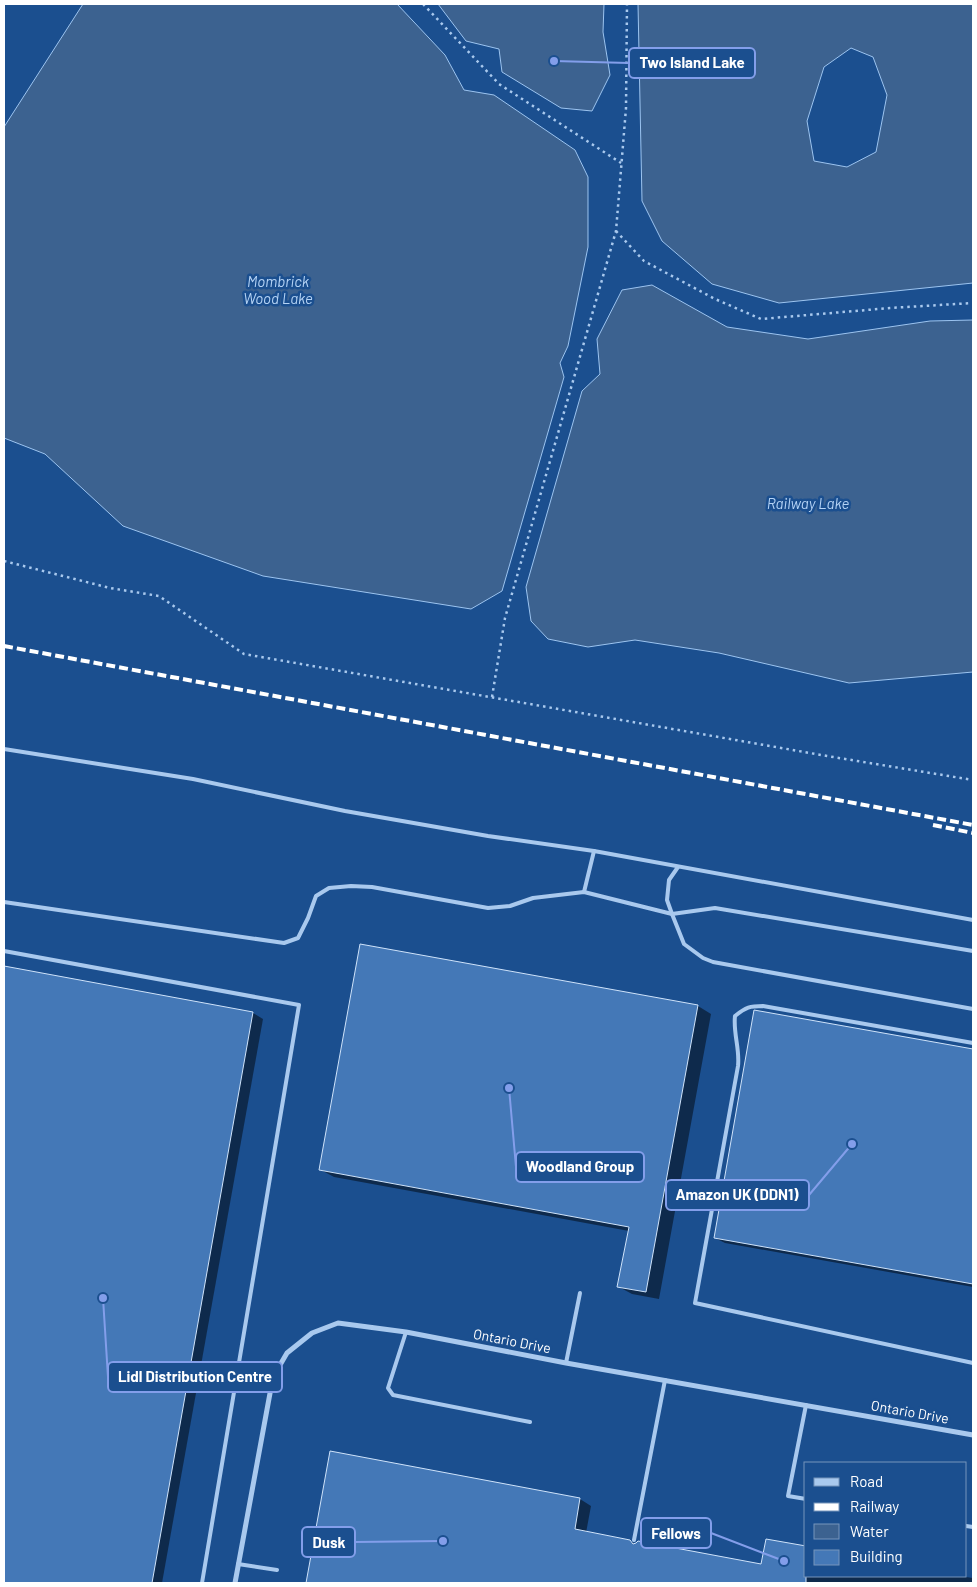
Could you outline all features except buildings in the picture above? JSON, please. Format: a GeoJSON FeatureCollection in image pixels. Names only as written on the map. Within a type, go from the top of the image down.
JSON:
{"type":"FeatureCollection","features":[{"type":"Feature","properties":{"kind":"street","name":"Ontario Drive"},"geometry":{"type":"LineString","coordinates":[[235,1583],[273,1377],[287,1353],[312,1333],[338,1323],[406,1332],[566,1363],[973,1434]]}},
{"type":"Feature","properties":{"kind":"lane"},"geometry":{"type":"LineString","coordinates":[[4,749],[193,780],[345,810],[469,832],[594,851],[973,920]]}},
{"type":"Feature","properties":{"kind":"lane"},"geometry":{"type":"LineString","coordinates":[[584,892],[594,851]]}},
{"type":"Feature","properties":{"kind":"lane"},"geometry":{"type":"LineString","coordinates":[[678,867],[669,880],[667,900],[672,914],[684,944],[713,962],[973,1008]]}},
{"type":"Feature","properties":{"kind":"lane"},"geometry":{"type":"LineString","coordinates":[[4,902],[284,943],[298,938],[316,896],[329,888],[372,887],[488,908],[510,906],[533,898],[584,892],[672,914],[715,908],[973,951]]}},
{"type":"Feature","properties":{"kind":"lane"},"geometry":{"type":"LineString","coordinates":[[4,951],[300,1006],[202,1583]]}},
{"type":"Feature","properties":{"kind":"lane"},"geometry":{"type":"LineString","coordinates":[[973,1043],[763,1006],[751,1006],[743,1009],[735,1016],[734,1026],[739,1056],[738,1066],[695,1303],[973,1362]]}},
{"type":"Feature","properties":{"kind":"lane"},"geometry":{"type":"LineString","coordinates":[[566,1363],[580,1293]]}},
{"type":"Feature","properties":{"kind":"lane"},"geometry":{"type":"LineString","coordinates":[[406,1332],[388,1388],[392,1396],[530,1422]]}},
{"type":"Feature","properties":{"kind":"lane"},"geometry":{"type":"LineString","coordinates":[[634,1540],[666,1380]]}},
{"type":"Feature","properties":{"kind":"lane"},"geometry":{"type":"LineString","coordinates":[[804,1499],[788,1496],[806,1404]]}},
{"type":"Feature","properties":{"kind":"lane"},"geometry":{"type":"LineString","coordinates":[[238,1564],[277,1570]]}},
{"type":"Feature","properties":{"kind":"path"},"geometry":{"type":"LineString","coordinates":[[424,4],[499,84],[621,164]]}},
{"type":"Feature","properties":{"kind":"path"},"geometry":{"type":"LineString","coordinates":[[492,697],[505,618],[616,231],[626,108],[627,4]]}},
{"type":"Feature","properties":{"kind":"path"},"geometry":{"type":"LineString","coordinates":[[616,231],[644,261],[715,299],[761,319],[973,303]]}},
{"type":"Feature","properties":{"kind":"path"},"geometry":{"type":"LineString","coordinates":[[4,561],[110,588],[159,596],[244,654],[973,780]]}},
{"type":"Feature","properties":{"kind":"water","name":"Mombrick Wood Lake"},"geometry":{"type":"Polygon","coordinates":[[[83,4],[397,4],[445,55],[464,90],[494,95],[575,150],[588,177],[588,247],[568,346],[560,363],[564,377],[502,591],[471,609],[263,576],[123,526],[45,454],[4,438],[4,127],[83,4]]]}},
{"type":"Feature","properties":{"kind":"water"},"geometry":{"type":"Polygon","coordinates":[[[438,4],[604,4],[603,32],[610,75],[592,111],[561,108],[502,72],[499,49],[466,41],[438,4]]]}},
{"type":"Feature","properties":{"kind":"water"},"geometry":{"type":"Polygon","coordinates":[[[638,4],[973,4],[973,283],[779,303],[712,284],[662,241],[642,201],[638,4]],[[851,48],[824,67],[807,121],[814,161],[847,167],[876,152],[887,95],[873,57],[851,48]]]}},
{"type":"Feature","properties":{"kind":"water","name":"Railway Lake"},"geometry":{"type":"Polygon","coordinates":[[[652,285],[727,327],[808,339],[930,321],[973,320],[973,672],[849,683],[719,653],[635,640],[588,647],[548,639],[531,621],[526,587],[582,391],[600,374],[597,339],[622,290],[652,285]]]}},
{"type":"Feature","properties":{"kind":"railway"},"geometry":{"type":"LineString","coordinates":[[4,646],[973,825]]}},
{"type":"Feature","properties":{"kind":"railway"},"geometry":{"type":"LineString","coordinates":[[933,825],[973,833]]}},
{"type":"Feature","properties":{"kind":"place","name":"Two Island Lake"},"geometry":{"type":"Point","coordinates":[554,61]}},
{"type":"Feature","properties":{"kind":"place","name":"Woodland Group"},"geometry":{"type":"Point","coordinates":[509,1088]}},
{"type":"Feature","properties":{"kind":"place","name":"Amazon UK (DDN1)"},"geometry":{"type":"Point","coordinates":[852,1144]}},
{"type":"Feature","properties":{"kind":"place","name":"Lidl Distribution Centre"},"geometry":{"type":"Point","coordinates":[103,1298]}},
{"type":"Feature","properties":{"kind":"place","name":"Dusk"},"geometry":{"type":"Point","coordinates":[443,1541]}},
{"type":"Feature","properties":{"kind":"place","name":"Fellows"},"geometry":{"type":"Point","coordinates":[784,1561]}}]}
